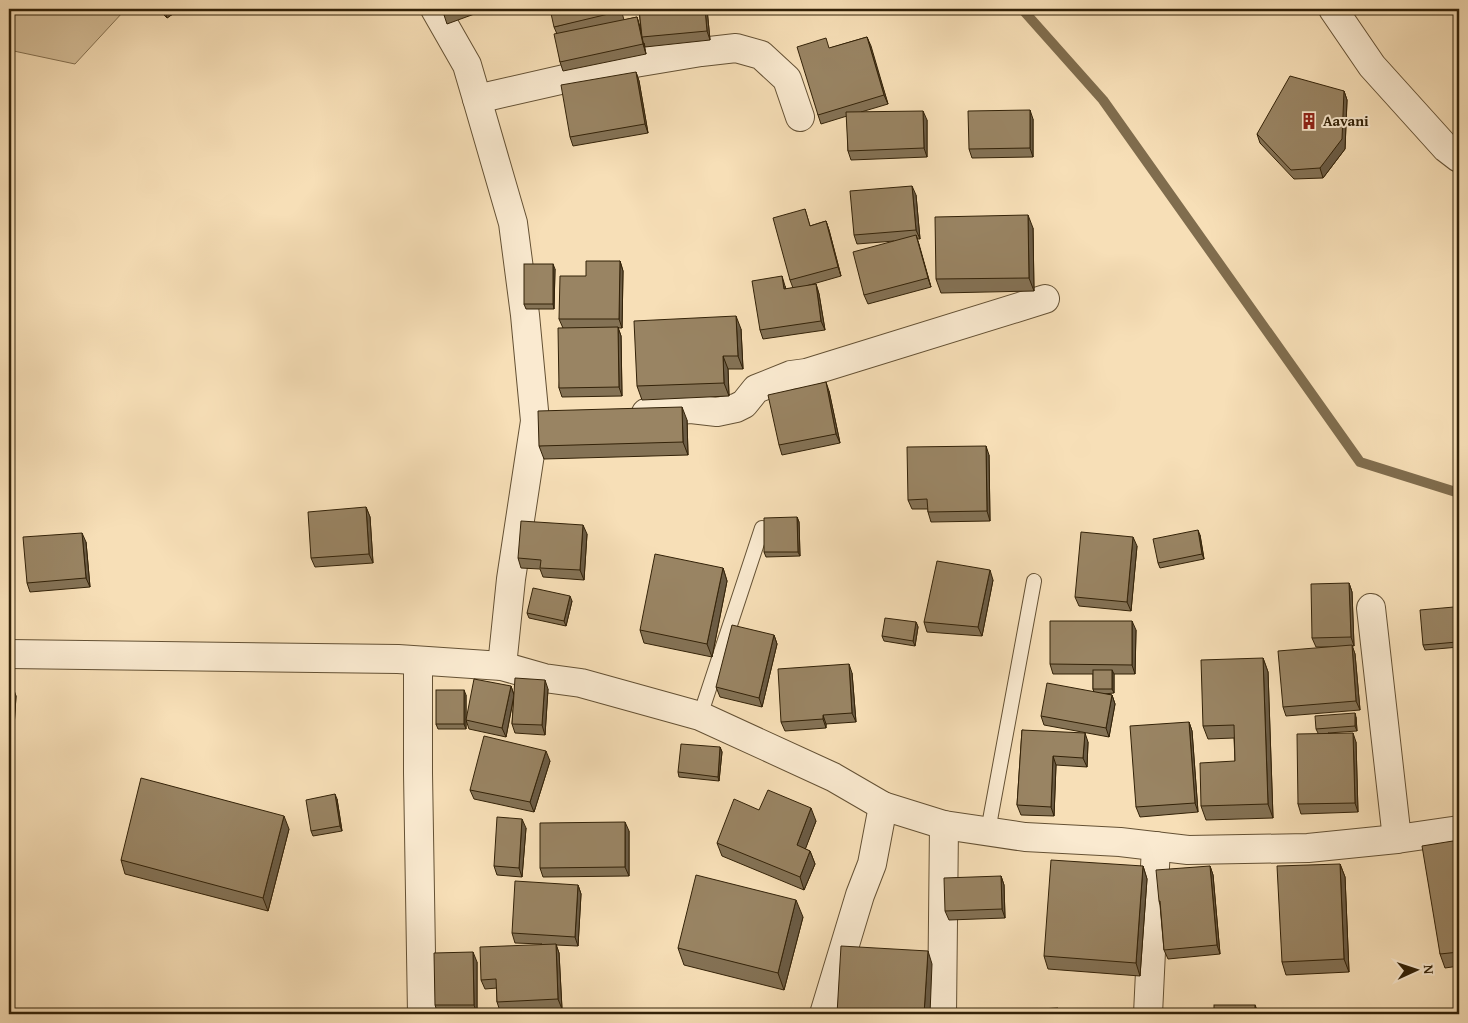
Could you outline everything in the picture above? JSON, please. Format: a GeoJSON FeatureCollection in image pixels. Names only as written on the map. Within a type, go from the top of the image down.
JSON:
{"type":"FeatureCollection","features":[{"type":"Feature","properties":{"kind":"street"},"geometry":{"type":"LineString","coordinates":[[435,9],[467,65],[513,223],[525,315],[545,420],[510,579],[502,666]]}},
{"type":"Feature","properties":{"kind":"street"},"geometry":{"type":"LineString","coordinates":[[1333,9],[1372,66],[1446,148],[1459,158]]}},
{"type":"Feature","properties":{"kind":"street"},"geometry":{"type":"LineString","coordinates":[[477,99],[636,63],[736,48],[761,55],[787,79],[800,117]]}},
{"type":"Feature","properties":{"kind":"street"},"geometry":{"type":"LineString","coordinates":[[623,414],[691,409],[717,412],[736,408],[744,404],[756,389],[776,381],[1045,299]]}},
{"type":"Feature","properties":{"kind":"street"},"geometry":{"type":"LineString","coordinates":[[1371,608],[1397,838]]}},
{"type":"Feature","properties":{"kind":"street"},"geometry":{"type":"LineString","coordinates":[[9,654],[398,659],[502,666],[544,678],[581,683],[700,716],[833,777],[883,806],[944,825],[1025,837],[1120,842],[1188,850],[1308,848],[1459,830]]}},
{"type":"Feature","properties":{"kind":"street"},"geometry":{"type":"LineString","coordinates":[[418,661],[422,1014]]}},
{"type":"Feature","properties":{"kind":"street"},"geometry":{"type":"LineString","coordinates":[[824,1014],[860,894],[872,864],[883,806]]}},
{"type":"Feature","properties":{"kind":"street"},"geometry":{"type":"LineString","coordinates":[[942,1014],[944,825]]}},
{"type":"Feature","properties":{"kind":"street"},"geometry":{"type":"LineString","coordinates":[[1148,1014],[1156,846]]}},
{"type":"Feature","properties":{"kind":"lane"},"geometry":{"type":"LineString","coordinates":[[700,716],[762,528]]}},
{"type":"Feature","properties":{"kind":"lane"},"geometry":{"type":"LineString","coordinates":[[988,831],[1034,581]]}},
{"type":"Feature","properties":{"kind":"shaded area"},"geometry":{"type":"Polygon","coordinates":[[[9,9],[123,9],[123,12],[75,64],[9,50],[9,9]]]}},
{"type":"Feature","properties":{"kind":"building"},"geometry":{"type":"Polygon","coordinates":[[[442,9],[460,9],[444,15],[442,9]]]}},
{"type":"Feature","properties":{"kind":"building"},"geometry":{"type":"Polygon","coordinates":[[[550,9],[620,9],[621,11],[554,27],[550,9]]]}},
{"type":"Feature","properties":{"kind":"building"},"geometry":{"type":"Polygon","coordinates":[[[639,9],[705,9],[707,31],[642,37],[639,9]]]}},
{"type":"Feature","properties":{"kind":"building"},"geometry":{"type":"Polygon","coordinates":[[[637,17],[643,44],[560,62],[554,34],[637,17]]]}},
{"type":"Feature","properties":{"kind":"building"},"geometry":{"type":"Polygon","coordinates":[[[867,37],[884,95],[818,115],[797,47],[826,38],[829,48],[867,37]]]}},
{"type":"Feature","properties":{"kind":"building"},"geometry":{"type":"Polygon","coordinates":[[[636,72],[645,124],[570,137],[561,85],[636,72]]]}},
{"type":"Feature","properties":{"kind":"building","name":"Aavani"},"geometry":{"type":"Polygon","coordinates":[[[1290,76],[1344,91],[1342,139],[1320,168],[1291,170],[1257,134],[1290,76]]]}},
{"type":"Feature","properties":{"kind":"building"},"geometry":{"type":"Polygon","coordinates":[[[1030,110],[1030,148],[969,149],[968,111],[1030,110]]]}},
{"type":"Feature","properties":{"kind":"building"},"geometry":{"type":"Polygon","coordinates":[[[923,111],[924,148],[848,151],[846,112],[923,111]]]}},
{"type":"Feature","properties":{"kind":"building"},"geometry":{"type":"Polygon","coordinates":[[[912,186],[916,230],[854,235],[850,191],[912,186]]]}},
{"type":"Feature","properties":{"kind":"building"},"geometry":{"type":"Polygon","coordinates":[[[805,209],[810,226],[826,221],[838,267],[790,280],[773,218],[805,209]]]}},
{"type":"Feature","properties":{"kind":"building"},"geometry":{"type":"Polygon","coordinates":[[[1028,215],[1029,278],[936,279],[935,217],[1028,215]]]}},
{"type":"Feature","properties":{"kind":"building"},"geometry":{"type":"Polygon","coordinates":[[[916,235],[928,278],[864,295],[853,252],[916,235]]]}},
{"type":"Feature","properties":{"kind":"building"},"geometry":{"type":"Polygon","coordinates":[[[586,261],[620,261],[619,319],[559,319],[560,276],[586,276],[586,261]]]}},
{"type":"Feature","properties":{"kind":"building"},"geometry":{"type":"Polygon","coordinates":[[[524,264],[553,264],[553,304],[524,304],[524,264]]]}},
{"type":"Feature","properties":{"kind":"building"},"geometry":{"type":"Polygon","coordinates":[[[782,276],[784,289],[816,284],[821,321],[760,330],[752,281],[782,276]]]}},
{"type":"Feature","properties":{"kind":"building"},"geometry":{"type":"Polygon","coordinates":[[[736,316],[738,356],[723,356],[724,383],[637,386],[634,321],[736,316]]]}},
{"type":"Feature","properties":{"kind":"building"},"geometry":{"type":"Polygon","coordinates":[[[618,327],[619,387],[559,388],[558,328],[618,327]]]}},
{"type":"Feature","properties":{"kind":"building"},"geometry":{"type":"Polygon","coordinates":[[[826,382],[836,434],[779,445],[768,395],[826,382]]]}},
{"type":"Feature","properties":{"kind":"building"},"geometry":{"type":"Polygon","coordinates":[[[682,407],[683,442],[539,446],[538,411],[682,407]]]}},
{"type":"Feature","properties":{"kind":"building"},"geometry":{"type":"Polygon","coordinates":[[[986,446],[987,511],[928,512],[927,499],[908,500],[907,447],[986,446]]]}},
{"type":"Feature","properties":{"kind":"building"},"geometry":{"type":"Polygon","coordinates":[[[366,507],[369,554],[311,558],[308,512],[366,507]]]}},
{"type":"Feature","properties":{"kind":"building"},"geometry":{"type":"Polygon","coordinates":[[[797,517],[798,552],[764,552],[764,518],[797,517]]]}},
{"type":"Feature","properties":{"kind":"building"},"geometry":{"type":"Polygon","coordinates":[[[521,521],[583,525],[580,570],[540,568],[541,560],[518,558],[521,521]]]}},
{"type":"Feature","properties":{"kind":"building"},"geometry":{"type":"Polygon","coordinates":[[[1198,530],[1202,554],[1158,563],[1153,539],[1198,530]]]}},
{"type":"Feature","properties":{"kind":"building"},"geometry":{"type":"Polygon","coordinates":[[[1081,532],[1133,537],[1127,602],[1075,597],[1081,532]]]}},
{"type":"Feature","properties":{"kind":"building"},"geometry":{"type":"Polygon","coordinates":[[[82,533],[86,578],[27,583],[23,537],[82,533]]]}},
{"type":"Feature","properties":{"kind":"building"},"geometry":{"type":"Polygon","coordinates":[[[655,554],[723,568],[707,644],[640,630],[655,554]]]}},
{"type":"Feature","properties":{"kind":"building"},"geometry":{"type":"Polygon","coordinates":[[[937,561],[990,570],[978,627],[924,622],[937,561]]]}},
{"type":"Feature","properties":{"kind":"building"},"geometry":{"type":"Polygon","coordinates":[[[1349,583],[1351,637],[1312,638],[1311,584],[1349,583]]]}},
{"type":"Feature","properties":{"kind":"building"},"geometry":{"type":"Polygon","coordinates":[[[533,588],[570,596],[564,621],[527,613],[533,588]]]}},
{"type":"Feature","properties":{"kind":"building"},"geometry":{"type":"Polygon","coordinates":[[[1454,607],[1457,642],[1423,645],[1420,610],[1454,607]]]}},
{"type":"Feature","properties":{"kind":"building"},"geometry":{"type":"Polygon","coordinates":[[[885,618],[916,622],[913,641],[882,636],[885,618]]]}},
{"type":"Feature","properties":{"kind":"building"},"geometry":{"type":"Polygon","coordinates":[[[1050,621],[1132,621],[1132,665],[1050,664],[1050,621]]]}},
{"type":"Feature","properties":{"kind":"building"},"geometry":{"type":"Polygon","coordinates":[[[732,625],[774,635],[759,698],[716,687],[732,625]]]}},
{"type":"Feature","properties":{"kind":"building"},"geometry":{"type":"Polygon","coordinates":[[[1352,645],[1356,701],[1283,707],[1278,651],[1352,645]]]}},
{"type":"Feature","properties":{"kind":"building"},"geometry":{"type":"Polygon","coordinates":[[[1263,658],[1268,804],[1201,806],[1200,763],[1235,761],[1234,725],[1203,726],[1201,660],[1263,658]]]}},
{"type":"Feature","properties":{"kind":"building"},"geometry":{"type":"Polygon","coordinates":[[[849,664],[852,713],[823,715],[823,719],[781,722],[778,669],[849,664]]]}},
{"type":"Feature","properties":{"kind":"building"},"geometry":{"type":"Polygon","coordinates":[[[1093,670],[1112,670],[1112,689],[1093,689],[1093,670]]]}},
{"type":"Feature","properties":{"kind":"building"},"geometry":{"type":"Polygon","coordinates":[[[515,678],[545,680],[542,725],[512,724],[515,678]]]}},
{"type":"Feature","properties":{"kind":"building"},"geometry":{"type":"Polygon","coordinates":[[[474,679],[511,686],[502,728],[466,720],[474,679]]]}},
{"type":"Feature","properties":{"kind":"building"},"geometry":{"type":"Polygon","coordinates":[[[1047,683],[1112,695],[1106,728],[1041,716],[1047,683]]]}},
{"type":"Feature","properties":{"kind":"building"},"geometry":{"type":"Polygon","coordinates":[[[9,686],[13,687],[9,745],[9,686]]]}},
{"type":"Feature","properties":{"kind":"building"},"geometry":{"type":"Polygon","coordinates":[[[436,690],[464,690],[464,724],[436,724],[436,690]]]}},
{"type":"Feature","properties":{"kind":"building"},"geometry":{"type":"Polygon","coordinates":[[[1355,713],[1355,726],[1316,729],[1315,716],[1355,713]]]}},
{"type":"Feature","properties":{"kind":"building"},"geometry":{"type":"Polygon","coordinates":[[[1189,722],[1195,803],[1136,807],[1130,726],[1189,722]]]}},
{"type":"Feature","properties":{"kind":"building"},"geometry":{"type":"Polygon","coordinates":[[[1022,730],[1085,733],[1083,758],[1053,756],[1051,807],[1017,805],[1022,730]]]}},
{"type":"Feature","properties":{"kind":"building"},"geometry":{"type":"Polygon","coordinates":[[[1353,733],[1355,803],[1298,804],[1297,734],[1353,733]]]}},
{"type":"Feature","properties":{"kind":"building"},"geometry":{"type":"Polygon","coordinates":[[[484,736],[546,751],[530,802],[470,790],[484,736]]]}},
{"type":"Feature","properties":{"kind":"building"},"geometry":{"type":"Polygon","coordinates":[[[681,744],[720,747],[718,777],[678,772],[681,744]]]}},
{"type":"Feature","properties":{"kind":"building"},"geometry":{"type":"Polygon","coordinates":[[[141,778],[284,816],[263,898],[121,860],[141,778]]]}},
{"type":"Feature","properties":{"kind":"building"},"geometry":{"type":"Polygon","coordinates":[[[768,790],[811,808],[797,845],[810,851],[800,877],[717,843],[734,799],[759,810],[768,790]]]}},
{"type":"Feature","properties":{"kind":"building"},"geometry":{"type":"Polygon","coordinates":[[[335,794],[340,826],[311,831],[306,800],[335,794]]]}},
{"type":"Feature","properties":{"kind":"building"},"geometry":{"type":"Polygon","coordinates":[[[497,817],[522,819],[519,868],[494,866],[497,817]]]}},
{"type":"Feature","properties":{"kind":"building"},"geometry":{"type":"Polygon","coordinates":[[[625,822],[625,867],[540,868],[540,823],[625,822]]]}},
{"type":"Feature","properties":{"kind":"building"},"geometry":{"type":"Polygon","coordinates":[[[1459,840],[1459,952],[1440,954],[1422,846],[1459,840]]]}},
{"type":"Feature","properties":{"kind":"building"},"geometry":{"type":"Polygon","coordinates":[[[1051,860],[1143,866],[1136,963],[1044,956],[1051,860]]]}},
{"type":"Feature","properties":{"kind":"building"},"geometry":{"type":"Polygon","coordinates":[[[1340,864],[1344,959],[1282,962],[1277,866],[1340,864]]]}},
{"type":"Feature","properties":{"kind":"building"},"geometry":{"type":"Polygon","coordinates":[[[1210,866],[1217,945],[1164,950],[1156,870],[1210,866]]]}},
{"type":"Feature","properties":{"kind":"building"},"geometry":{"type":"Polygon","coordinates":[[[696,875],[796,900],[778,973],[678,948],[696,875]]]}},
{"type":"Feature","properties":{"kind":"building"},"geometry":{"type":"Polygon","coordinates":[[[1001,876],[1002,909],[945,911],[944,878],[1001,876]]]}},
{"type":"Feature","properties":{"kind":"building"},"geometry":{"type":"Polygon","coordinates":[[[515,881],[578,885],[575,937],[512,933],[515,881]]]}},
{"type":"Feature","properties":{"kind":"building"},"geometry":{"type":"Polygon","coordinates":[[[556,944],[558,999],[497,1002],[496,979],[481,980],[480,947],[556,944]]]}},
{"type":"Feature","properties":{"kind":"building"},"geometry":{"type":"Polygon","coordinates":[[[841,946],[928,951],[924,1014],[837,1014],[841,946]]]}},
{"type":"Feature","properties":{"kind":"building"},"geometry":{"type":"Polygon","coordinates":[[[473,952],[474,1005],[435,1005],[434,953],[473,952]]]}},
{"type":"Feature","properties":{"kind":"building"},"geometry":{"type":"Polygon","coordinates":[[[1214,1005],[1255,1005],[1255,1014],[1214,1014],[1214,1005]]]}},
{"type":"Feature","properties":{"kind":"building"},"geometry":{"type":"Polygon","coordinates":[[[1058,1008],[1058,1014],[1020,1014],[1020,1010],[1058,1008]]]}},
{"type":"Feature","properties":{"kind":"building"},"geometry":{"type":"Polygon","coordinates":[[[9,1010],[14,1010],[13,1014],[9,1014],[9,1010]]]}},
{"type":"Feature","properties":{"kind":"waterway"},"geometry":{"type":"LineString","coordinates":[[1022,9],[1103,100],[1360,462],[1459,493]]}},
{"type":"Feature","properties":{"kind":"place","name":"Aavani"},"geometry":{"type":"Point","coordinates":[1309,121]}}]}
